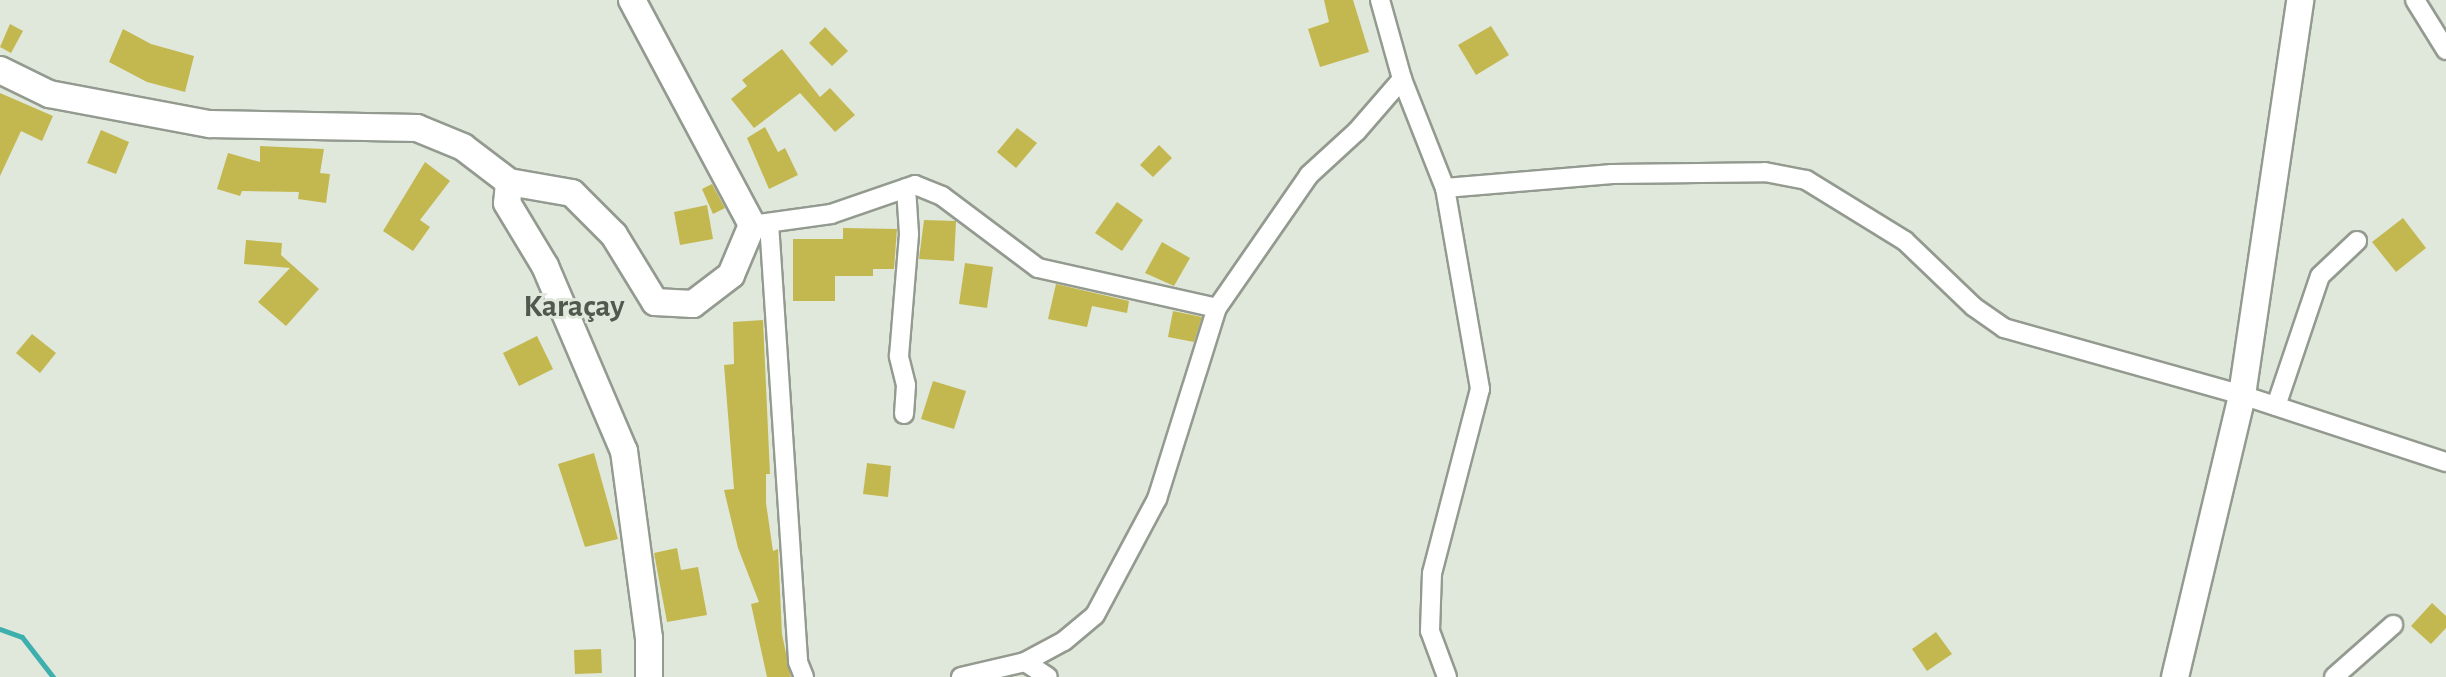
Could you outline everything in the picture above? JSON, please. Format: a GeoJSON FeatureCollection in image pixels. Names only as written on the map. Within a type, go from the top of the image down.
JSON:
{"type":"FeatureCollection","features":[{"type":"Feature","properties":{"kind":"street"},"geometry":{"type":"LineString","coordinates":[[632,0],[761,224],[798,662],[804,677]]}},
{"type":"Feature","properties":{"kind":"street"},"geometry":{"type":"LineString","coordinates":[[1380,0],[1402,79],[1445,188],[1480,389],[1432,573],[1430,631],[1447,677]]}},
{"type":"Feature","properties":{"kind":"street"},"geometry":{"type":"LineString","coordinates":[[2175,677],[2242,395],[2300,0]]}},
{"type":"Feature","properties":{"kind":"street"},"geometry":{"type":"LineString","coordinates":[[2415,0],[2446,50]]}},
{"type":"Feature","properties":{"kind":"street"},"geometry":{"type":"LineString","coordinates":[[0,70],[49,94],[210,124],[417,128],[463,147],[509,182],[572,193],[614,235],[655,302],[693,304],[731,275],[761,224]]}},
{"type":"Feature","properties":{"kind":"street"},"geometry":{"type":"LineString","coordinates":[[961,677],[1025,662],[1064,641],[1095,615],[1157,499],[1217,308],[1309,175],[1357,131],[1402,79]]}},
{"type":"Feature","properties":{"kind":"street"},"geometry":{"type":"LineString","coordinates":[[1445,188],[1612,174],[1765,172],[1806,180],[1905,241],[1974,307],[2004,328],[2242,395],[2446,462]]}},
{"type":"Feature","properties":{"kind":"street"},"geometry":{"type":"LineString","coordinates":[[509,182],[507,203],[545,266],[624,451],[649,638],[649,677]]}},
{"type":"Feature","properties":{"kind":"street"},"geometry":{"type":"LineString","coordinates":[[761,224],[831,214],[915,185],[942,196],[1038,268],[1217,308]]}},
{"type":"Feature","properties":{"kind":"street"},"geometry":{"type":"LineString","coordinates":[[904,414],[906,385],[899,356],[909,234],[906,188]]}},
{"type":"Feature","properties":{"kind":"street"},"geometry":{"type":"LineString","coordinates":[[2276,406],[2320,276],[2357,241]]}},
{"type":"Feature","properties":{"kind":"street"},"geometry":{"type":"LineString","coordinates":[[2334,677],[2393,625]]}},
{"type":"Feature","properties":{"kind":"street"},"geometry":{"type":"LineString","coordinates":[[1025,662],[1048,677]]}},
{"type":"Feature","properties":{"kind":"building"},"geometry":{"type":"Polygon","coordinates":[[[1324,0],[1353,0],[1369,52],[1320,67],[1308,29],[1329,22],[1324,0]]]}},
{"type":"Feature","properties":{"kind":"building"},"geometry":{"type":"Polygon","coordinates":[[[10,24],[23,31],[11,53],[0,47],[10,24]]]}},
{"type":"Feature","properties":{"kind":"building"},"geometry":{"type":"Polygon","coordinates":[[[1491,26],[1509,55],[1476,75],[1458,45],[1491,26]]]}},
{"type":"Feature","properties":{"kind":"building"},"geometry":{"type":"Polygon","coordinates":[[[825,27],[848,51],[832,66],[809,43],[825,27]]]}},
{"type":"Feature","properties":{"kind":"building"},"geometry":{"type":"Polygon","coordinates":[[[123,29],[151,44],[194,56],[185,92],[147,82],[109,62],[123,29]]]}},
{"type":"Feature","properties":{"kind":"building"},"geometry":{"type":"Polygon","coordinates":[[[782,49],[820,97],[830,88],[855,115],[835,132],[800,93],[754,128],[731,99],[747,86],[742,80],[782,49]]]}},
{"type":"Feature","properties":{"kind":"building"},"geometry":{"type":"Polygon","coordinates":[[[0,93],[53,116],[42,141],[21,131],[0,176],[0,93]]]}},
{"type":"Feature","properties":{"kind":"building"},"geometry":{"type":"Polygon","coordinates":[[[765,127],[778,152],[785,148],[798,175],[769,189],[747,138],[765,127]]]}},
{"type":"Feature","properties":{"kind":"building"},"geometry":{"type":"Polygon","coordinates":[[[1017,128],[1037,143],[1016,168],[997,152],[1017,128]]]}},
{"type":"Feature","properties":{"kind":"building"},"geometry":{"type":"Polygon","coordinates":[[[101,130],[129,142],[116,174],[87,163],[101,130]]]}},
{"type":"Feature","properties":{"kind":"building"},"geometry":{"type":"Polygon","coordinates":[[[1159,145],[1172,158],[1153,177],[1140,165],[1159,145]]]}},
{"type":"Feature","properties":{"kind":"building"},"geometry":{"type":"Polygon","coordinates":[[[260,146],[324,149],[320,173],[330,174],[326,203],[298,199],[299,192],[242,191],[240,196],[217,189],[228,153],[260,162],[260,146]]]}},
{"type":"Feature","properties":{"kind":"building"},"geometry":{"type":"Polygon","coordinates":[[[425,162],[450,181],[420,220],[430,227],[413,251],[383,231],[425,162]]]}},
{"type":"Feature","properties":{"kind":"building"},"geometry":{"type":"Polygon","coordinates":[[[712,184],[725,208],[713,214],[702,189],[712,184]]]}},
{"type":"Feature","properties":{"kind":"building"},"geometry":{"type":"Polygon","coordinates":[[[1117,202],[1143,220],[1122,251],[1095,233],[1117,202]]]}},
{"type":"Feature","properties":{"kind":"building"},"geometry":{"type":"Polygon","coordinates":[[[707,205],[713,239],[680,245],[674,212],[707,205]]]}},
{"type":"Feature","properties":{"kind":"building"},"geometry":{"type":"Polygon","coordinates":[[[2403,218],[2426,248],[2396,272],[2372,242],[2403,218]]]}},
{"type":"Feature","properties":{"kind":"building"},"geometry":{"type":"Polygon","coordinates":[[[924,220],[956,221],[954,261],[919,259],[924,220]]]}},
{"type":"Feature","properties":{"kind":"building"},"geometry":{"type":"Polygon","coordinates":[[[843,228],[897,229],[894,269],[873,269],[873,276],[835,276],[835,301],[793,301],[793,239],[843,239],[843,228]]]}},
{"type":"Feature","properties":{"kind":"building"},"geometry":{"type":"Polygon","coordinates":[[[246,240],[282,243],[281,255],[319,289],[286,326],[258,302],[290,268],[244,264],[246,240]]]}},
{"type":"Feature","properties":{"kind":"building"},"geometry":{"type":"Polygon","coordinates":[[[1162,242],[1190,258],[1174,286],[1145,273],[1162,242]]]}},
{"type":"Feature","properties":{"kind":"building"},"geometry":{"type":"Polygon","coordinates":[[[965,263],[993,267],[987,308],[959,304],[965,263]]]}},
{"type":"Feature","properties":{"kind":"building"},"geometry":{"type":"Polygon","coordinates":[[[1056,284],[1129,301],[1127,313],[1092,306],[1087,327],[1048,319],[1056,284]]]}},
{"type":"Feature","properties":{"kind":"building"},"geometry":{"type":"Polygon","coordinates":[[[1173,311],[1202,317],[1194,342],[1168,337],[1173,311]]]}},
{"type":"Feature","properties":{"kind":"building"},"geometry":{"type":"Polygon","coordinates":[[[763,320],[770,474],[766,474],[766,503],[773,551],[778,549],[782,634],[791,677],[767,677],[751,604],[759,602],[738,548],[724,490],[734,489],[724,365],[734,364],[733,322],[763,320]]]}},
{"type":"Feature","properties":{"kind":"building"},"geometry":{"type":"Polygon","coordinates":[[[32,334],[56,353],[40,373],[16,353],[32,334]]]}},
{"type":"Feature","properties":{"kind":"building"},"geometry":{"type":"Polygon","coordinates":[[[537,336],[553,369],[519,386],[503,353],[537,336]]]}},
{"type":"Feature","properties":{"kind":"building"},"geometry":{"type":"Polygon","coordinates":[[[933,381],[966,391],[954,429],[921,419],[933,381]]]}},
{"type":"Feature","properties":{"kind":"building"},"geometry":{"type":"Polygon","coordinates":[[[594,453],[618,539],[585,547],[558,464],[594,453]]]}},
{"type":"Feature","properties":{"kind":"building"},"geometry":{"type":"Polygon","coordinates":[[[867,463],[891,466],[888,497],[863,494],[867,463]]]}},
{"type":"Feature","properties":{"kind":"building"},"geometry":{"type":"Polygon","coordinates":[[[677,548],[681,570],[698,567],[707,615],[667,622],[654,553],[677,548]]]}},
{"type":"Feature","properties":{"kind":"building"},"geometry":{"type":"Polygon","coordinates":[[[2432,603],[2446,616],[2446,628],[2431,644],[2411,626],[2432,603]]]}},
{"type":"Feature","properties":{"kind":"building"},"geometry":{"type":"Polygon","coordinates":[[[1936,632],[1952,654],[1927,671],[1912,649],[1936,632]]]}},
{"type":"Feature","properties":{"kind":"building"},"geometry":{"type":"Polygon","coordinates":[[[601,649],[602,673],[575,674],[574,650],[601,649]]]}},
{"type":"Feature","properties":{"kind":"waterway"},"geometry":{"type":"LineString","coordinates":[[0,629],[22,637],[53,677]]}},
{"type":"Feature","properties":{"kind":"district","name":"Karaçay"},"geometry":{"type":"Point","coordinates":[574,306]}}]}
